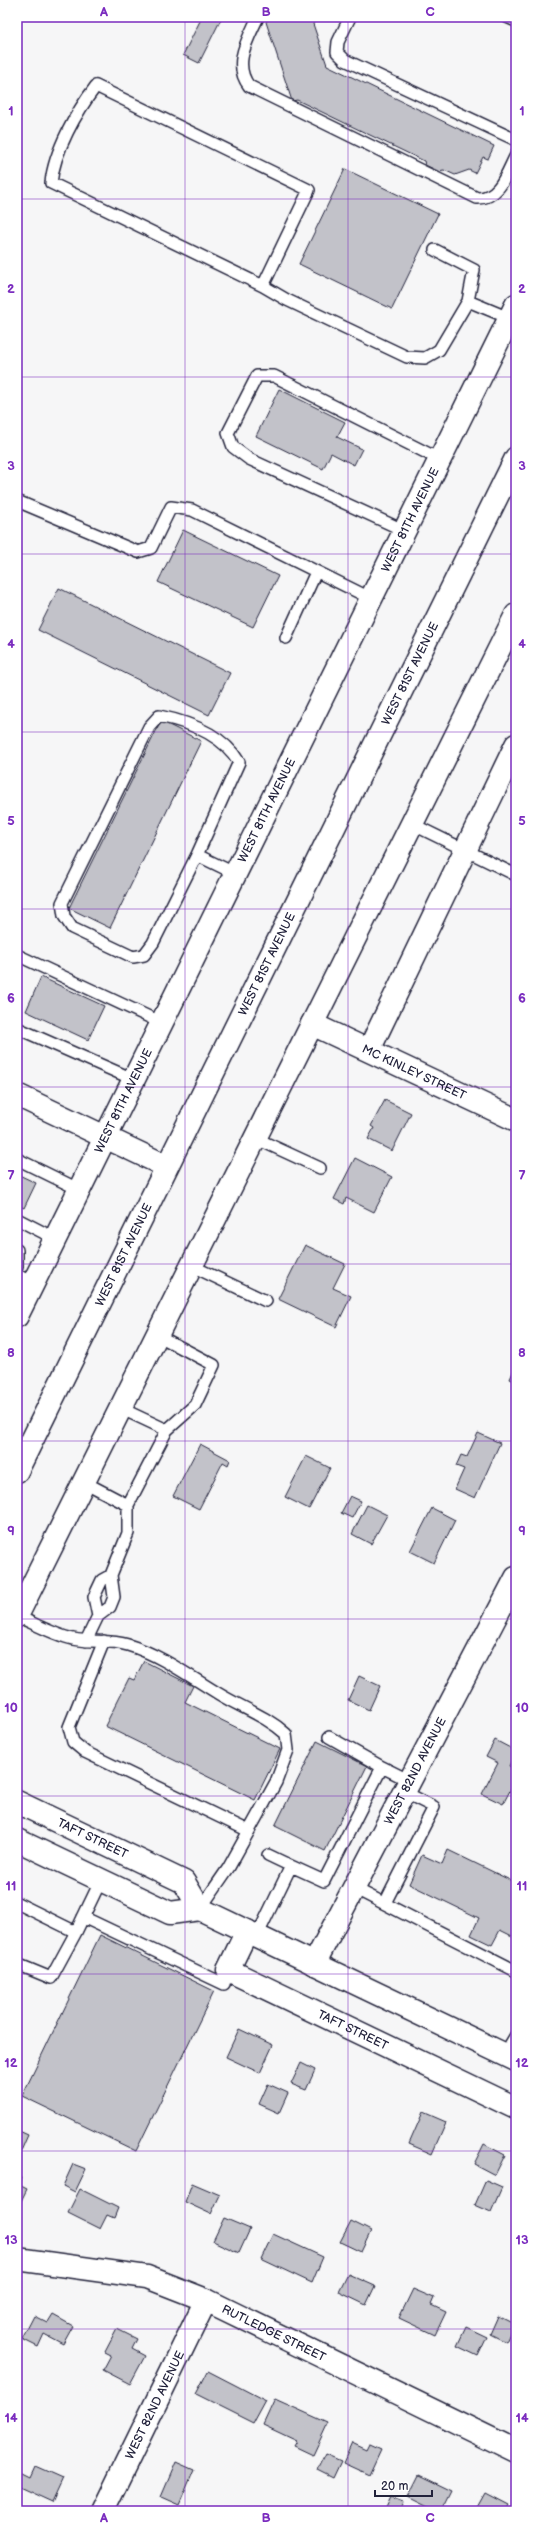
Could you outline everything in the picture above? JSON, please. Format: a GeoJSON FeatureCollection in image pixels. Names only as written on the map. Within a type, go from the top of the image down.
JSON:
{"type":"FeatureCollection","features":[{"type":"Feature","properties":{"kind":"street","name":"WEST 81TH AVENUE"},"geometry":{"type":"LineString","coordinates":[[17,1316],[25,1279],[56,1239],[236,874],[403,530],[511,322]]}},
{"type":"Feature","properties":{"kind":"street","name":"WEST 81ST AVENUE"},"geometry":{"type":"LineString","coordinates":[[17,1470],[516,458]]}},
{"type":"Feature","properties":{"kind":"street"},"geometry":{"type":"LineString","coordinates":[[17,1616],[516,615]]}},
{"type":"Feature","properties":{"kind":"street"},"geometry":{"type":"LineString","coordinates":[[369,1050],[516,745]]}},
{"type":"Feature","properties":{"kind":"street","name":"MC KINLEY STREET"},"geometry":{"type":"LineString","coordinates":[[312,1024],[516,1120]]}},
{"type":"Feature","properties":{"kind":"street"},"geometry":{"type":"LineString","coordinates":[[17,1095],[166,1166]]}},
{"type":"Feature","properties":{"kind":"street","name":"WEST 82ND AVENUE"},"geometry":{"type":"LineString","coordinates":[[314,1964],[516,1578]]}},
{"type":"Feature","properties":{"kind":"street","name":"TAFT STREET"},"geometry":{"type":"LineString","coordinates":[[17,1802],[184,1882],[200,1909]]}},
{"type":"Feature","properties":{"kind":"street"},"geometry":{"type":"LineString","coordinates":[[17,1840],[170,1913],[200,1909],[510,2058]]}},
{"type":"Feature","properties":{"kind":"street"},"geometry":{"type":"LineString","coordinates":[[228,1970],[252,1934]]}},
{"type":"Feature","properties":{"kind":"street","name":"TAFT STREET"},"geometry":{"type":"LineString","coordinates":[[228,1970],[516,2108]]}},
{"type":"Feature","properties":{"kind":"street","name":"RUTLEDGE STREET"},"geometry":{"type":"LineString","coordinates":[[17,2259],[147,2277],[206,2300],[516,2451]]}},
{"type":"Feature","properties":{"kind":"street","name":"WEST 82ND AVENUE"},"geometry":{"type":"LineString","coordinates":[[103,2511],[206,2300]]}},
{"type":"Feature","properties":{"kind":"lane"},"geometry":{"type":"LineString","coordinates":[[258,17],[244,46],[241,62],[244,80],[249,86],[477,198],[492,195],[499,188],[516,155]]}},
{"type":"Feature","properties":{"kind":"lane"},"geometry":{"type":"LineString","coordinates":[[350,17],[338,42],[338,52],[345,60],[516,140]]}},
{"type":"Feature","properties":{"kind":"lane"},"geometry":{"type":"LineString","coordinates":[[507,17],[516,21]]}},
{"type":"Feature","properties":{"kind":"lane"},"geometry":{"type":"LineString","coordinates":[[263,286],[309,190],[96,86],[81,106],[56,160],[52,182],[263,286],[287,300],[407,357],[425,358],[439,350],[468,301],[474,270],[435,250]]}},
{"type":"Feature","properties":{"kind":"lane"},"geometry":{"type":"LineString","coordinates":[[468,301],[511,322]]}},
{"type":"Feature","properties":{"kind":"lane"},"geometry":{"type":"LineString","coordinates":[[403,530],[249,459],[233,447],[228,433],[257,376],[274,376],[439,459]]}},
{"type":"Feature","properties":{"kind":"lane"},"geometry":{"type":"LineString","coordinates":[[17,501],[138,552],[151,548],[171,506],[192,510],[370,598]]}},
{"type":"Feature","properties":{"kind":"lane"},"geometry":{"type":"LineString","coordinates":[[286,638],[316,572]]}},
{"type":"Feature","properties":{"kind":"lane"},"geometry":{"type":"LineString","coordinates":[[159,716],[188,723],[227,745],[239,762],[196,855],[153,943],[144,955],[133,958],[72,928],[64,916],[62,903],[149,727],[159,716]]}},
{"type":"Feature","properties":{"kind":"lane"},"geometry":{"type":"LineString","coordinates":[[412,824],[515,872]]}},
{"type":"Feature","properties":{"kind":"lane"},"geometry":{"type":"LineString","coordinates":[[196,855],[236,874]]}},
{"type":"Feature","properties":{"kind":"lane"},"geometry":{"type":"LineString","coordinates":[[17,955],[162,1023]]}},
{"type":"Feature","properties":{"kind":"lane"},"geometry":{"type":"LineString","coordinates":[[17,1028],[135,1080]]}},
{"type":"Feature","properties":{"kind":"lane"},"geometry":{"type":"LineString","coordinates":[[255,1138],[320,1168]]}},
{"type":"Feature","properties":{"kind":"lane"},"geometry":{"type":"LineString","coordinates":[[17,1159],[80,1190]]}},
{"type":"Feature","properties":{"kind":"lane"},"geometry":{"type":"LineString","coordinates":[[17,1219],[56,1239]]}},
{"type":"Feature","properties":{"kind":"lane"},"geometry":{"type":"LineString","coordinates":[[17,1250],[17,1268]]}},
{"type":"Feature","properties":{"kind":"lane"},"geometry":{"type":"LineString","coordinates":[[192,1266],[266,1301]]}},
{"type":"Feature","properties":{"kind":"lane"},"geometry":{"type":"LineString","coordinates":[[86,1641],[98,1616],[110,1607],[114,1597],[111,1575],[128,1533],[128,1505],[167,1430],[195,1405],[214,1365],[157,1335]]}},
{"type":"Feature","properties":{"kind":"lane"},"geometry":{"type":"LineString","coordinates":[[120,1408],[167,1430]]}},
{"type":"Feature","properties":{"kind":"lane"},"geometry":{"type":"LineString","coordinates":[[84,1482],[128,1505]]}},
{"type":"Feature","properties":{"kind":"lane"},"geometry":{"type":"LineString","coordinates":[[98,1616],[94,1597],[102,1580],[111,1575]]}},
{"type":"Feature","properties":{"kind":"lane"},"geometry":{"type":"LineString","coordinates":[[17,1616],[72,1639],[104,1641],[128,1645],[165,1661],[220,1694],[272,1722],[286,1734],[288,1750],[276,1782],[229,1867],[200,1909]]}},
{"type":"Feature","properties":{"kind":"lane"},"geometry":{"type":"LineString","coordinates":[[104,1641],[69,1727],[73,1742],[85,1752],[251,1828]]}},
{"type":"Feature","properties":{"kind":"lane"},"geometry":{"type":"LineString","coordinates":[[329,1737],[382,1767],[434,1808],[385,1903]]}},
{"type":"Feature","properties":{"kind":"lane"},"geometry":{"type":"LineString","coordinates":[[268,1855],[324,1882],[382,1767]]}},
{"type":"Feature","properties":{"kind":"lane"},"geometry":{"type":"LineString","coordinates":[[252,1934],[291,1866]]}},
{"type":"Feature","properties":{"kind":"lane"},"geometry":{"type":"LineString","coordinates":[[17,1964],[51,1978],[55,1976],[101,1880]]}},
{"type":"Feature","properties":{"kind":"lane"},"geometry":{"type":"LineString","coordinates":[[354,1888],[516,1972]]}},
{"type":"Feature","properties":{"kind":"lane"},"geometry":{"type":"LineString","coordinates":[[17,1903],[76,1932]]}},
{"type":"Feature","properties":{"kind":"lane"},"geometry":{"type":"LineString","coordinates":[[83,1917],[224,1984],[228,1970]]}},
{"type":"Feature","properties":{"kind":"lane"},"geometry":{"type":"LineString","coordinates":[[510,2058],[516,2035]]}},
{"type":"Feature","properties":{"kind":"building"},"geometry":{"type":"Polygon","coordinates":[[[202,17],[222,17],[199,63],[183,55],[202,17]]]}},
{"type":"Feature","properties":{"kind":"building"},"geometry":{"type":"Polygon","coordinates":[[[269,17],[317,17],[313,24],[327,65],[494,146],[488,159],[483,157],[475,173],[469,170],[455,175],[444,170],[438,171],[425,165],[424,161],[297,100],[292,101],[266,22],[269,17]]]}},
{"type":"Feature","properties":{"kind":"building"},"geometry":{"type":"Polygon","coordinates":[[[345,169],[438,214],[392,309],[299,264],[345,169]]]}},
{"type":"Feature","properties":{"kind":"building"},"geometry":{"type":"Polygon","coordinates":[[[279,389],[345,422],[337,437],[362,449],[354,465],[331,453],[323,469],[256,436],[279,389]]]}},
{"type":"Feature","properties":{"kind":"building"},"geometry":{"type":"Polygon","coordinates":[[[183,530],[278,576],[253,627],[158,582],[183,530]]]}},
{"type":"Feature","properties":{"kind":"building"},"geometry":{"type":"Polygon","coordinates":[[[59,588],[230,673],[209,715],[38,630],[59,588]]]}},
{"type":"Feature","properties":{"kind":"building"},"geometry":{"type":"Polygon","coordinates":[[[161,721],[201,741],[110,928],[69,908],[161,721]]]}},
{"type":"Feature","properties":{"kind":"building"},"geometry":{"type":"Polygon","coordinates":[[[41,977],[104,1006],[88,1040],[26,1011],[41,977]]]}},
{"type":"Feature","properties":{"kind":"building"},"geometry":{"type":"Polygon","coordinates":[[[385,1100],[411,1113],[392,1151],[368,1139],[374,1128],[371,1126],[385,1100]]]}},
{"type":"Feature","properties":{"kind":"building"},"geometry":{"type":"Polygon","coordinates":[[[355,1158],[392,1177],[374,1212],[346,1198],[344,1204],[334,1199],[355,1158]]]}},
{"type":"Feature","properties":{"kind":"building"},"geometry":{"type":"Polygon","coordinates":[[[17,1174],[36,1183],[24,1208],[17,1205],[17,1174]]]}},
{"type":"Feature","properties":{"kind":"building"},"geometry":{"type":"Polygon","coordinates":[[[305,1245],[345,1264],[333,1288],[351,1296],[336,1327],[278,1299],[305,1245]]]}},
{"type":"Feature","properties":{"kind":"building"},"geometry":{"type":"Polygon","coordinates":[[[516,1365],[516,1382],[510,1379],[516,1365]]]}},
{"type":"Feature","properties":{"kind":"building"},"geometry":{"type":"Polygon","coordinates":[[[478,1433],[500,1443],[475,1498],[455,1489],[464,1469],[456,1466],[461,1455],[467,1457],[478,1433]]]}},
{"type":"Feature","properties":{"kind":"building"},"geometry":{"type":"Polygon","coordinates":[[[200,1444],[230,1460],[228,1465],[223,1462],[199,1509],[173,1496],[200,1444]]]}},
{"type":"Feature","properties":{"kind":"building"},"geometry":{"type":"Polygon","coordinates":[[[306,1456],[330,1468],[309,1509],[285,1497],[306,1456]]]}},
{"type":"Feature","properties":{"kind":"building"},"geometry":{"type":"Polygon","coordinates":[[[350,1496],[361,1501],[352,1518],[341,1513],[350,1496]]]}},
{"type":"Feature","properties":{"kind":"building"},"geometry":{"type":"Polygon","coordinates":[[[367,1505],[387,1515],[371,1544],[352,1534],[367,1505]]]}},
{"type":"Feature","properties":{"kind":"building"},"geometry":{"type":"Polygon","coordinates":[[[432,1508],[455,1520],[434,1563],[410,1551],[432,1508]]]}},
{"type":"Feature","properties":{"kind":"building"},"geometry":{"type":"Polygon","coordinates":[[[144,1661],[193,1686],[185,1702],[280,1749],[255,1800],[105,1726],[129,1678],[134,1680],[144,1661]]]}},
{"type":"Feature","properties":{"kind":"building"},"geometry":{"type":"Polygon","coordinates":[[[359,1676],[380,1686],[369,1710],[348,1700],[359,1676]]]}},
{"type":"Feature","properties":{"kind":"building"},"geometry":{"type":"Polygon","coordinates":[[[495,1740],[516,1751],[509,1766],[516,1770],[516,1779],[503,1804],[482,1794],[498,1763],[486,1757],[495,1740]]]}},
{"type":"Feature","properties":{"kind":"building"},"geometry":{"type":"Polygon","coordinates":[[[317,1741],[367,1766],[325,1851],[275,1826],[317,1741]]]}},
{"type":"Feature","properties":{"kind":"building"},"geometry":{"type":"Polygon","coordinates":[[[448,1850],[516,1883],[516,1938],[500,1930],[492,1945],[471,1935],[479,1918],[409,1884],[422,1855],[442,1864],[448,1850]]]}},
{"type":"Feature","properties":{"kind":"building"},"geometry":{"type":"Polygon","coordinates":[[[100,1935],[214,1991],[136,2151],[22,2096],[100,1935]]]}},
{"type":"Feature","properties":{"kind":"building"},"geometry":{"type":"Polygon","coordinates":[[[239,2029],[273,2045],[260,2073],[226,2057],[239,2029]]]}},
{"type":"Feature","properties":{"kind":"building"},"geometry":{"type":"Polygon","coordinates":[[[301,2063],[315,2070],[306,2090],[291,2084],[301,2063]]]}},
{"type":"Feature","properties":{"kind":"building"},"geometry":{"type":"Polygon","coordinates":[[[268,2084],[288,2093],[279,2113],[259,2104],[268,2084]]]}},
{"type":"Feature","properties":{"kind":"building"},"geometry":{"type":"Polygon","coordinates":[[[423,2112],[446,2122],[432,2154],[409,2144],[423,2112]]]}},
{"type":"Feature","properties":{"kind":"building"},"geometry":{"type":"Polygon","coordinates":[[[17,2130],[28,2135],[17,2160],[17,2130]]]}},
{"type":"Feature","properties":{"kind":"building"},"geometry":{"type":"Polygon","coordinates":[[[484,2144],[505,2155],[495,2175],[474,2164],[484,2144]]]}},
{"type":"Feature","properties":{"kind":"building"},"geometry":{"type":"Polygon","coordinates":[[[73,2164],[86,2169],[75,2192],[63,2186],[73,2164]]]}},
{"type":"Feature","properties":{"kind":"building"},"geometry":{"type":"Polygon","coordinates":[[[17,2175],[22,2178],[19,2185],[27,2189],[17,2209],[17,2175]]]}},
{"type":"Feature","properties":{"kind":"building"},"geometry":{"type":"Polygon","coordinates":[[[486,2180],[502,2187],[491,2212],[475,2205],[486,2180]]]}},
{"type":"Feature","properties":{"kind":"building"},"geometry":{"type":"Polygon","coordinates":[[[192,2183],[220,2195],[211,2214],[185,2202],[192,2183]]]}},
{"type":"Feature","properties":{"kind":"building"},"geometry":{"type":"Polygon","coordinates":[[[80,2189],[118,2208],[114,2218],[107,2215],[100,2229],[68,2213],[80,2189]]]}},
{"type":"Feature","properties":{"kind":"building"},"geometry":{"type":"Polygon","coordinates":[[[224,2218],[250,2229],[239,2253],[213,2241],[224,2218]]]}},
{"type":"Feature","properties":{"kind":"building"},"geometry":{"type":"Polygon","coordinates":[[[351,2221],[371,2231],[361,2252],[340,2242],[351,2221]]]}},
{"type":"Feature","properties":{"kind":"building"},"geometry":{"type":"Polygon","coordinates":[[[273,2234],[323,2257],[312,2283],[261,2259],[273,2234]]]}},
{"type":"Feature","properties":{"kind":"building"},"geometry":{"type":"Polygon","coordinates":[[[348,2274],[375,2286],[366,2305],[339,2292],[348,2274]]]}},
{"type":"Feature","properties":{"kind":"building"},"geometry":{"type":"Polygon","coordinates":[[[413,2289],[434,2298],[431,2305],[446,2312],[435,2335],[399,2318],[413,2289]]]}},
{"type":"Feature","properties":{"kind":"building"},"geometry":{"type":"Polygon","coordinates":[[[53,2315],[73,2326],[63,2344],[44,2334],[38,2347],[22,2339],[34,2316],[48,2323],[53,2315]]]}},
{"type":"Feature","properties":{"kind":"building"},"geometry":{"type":"Polygon","coordinates":[[[498,2316],[514,2324],[506,2342],[490,2334],[498,2316]]]}},
{"type":"Feature","properties":{"kind":"building"},"geometry":{"type":"Polygon","coordinates":[[[466,2327],[487,2337],[478,2356],[457,2346],[466,2327]]]}},
{"type":"Feature","properties":{"kind":"building"},"geometry":{"type":"Polygon","coordinates":[[[117,2329],[137,2339],[132,2349],[145,2356],[130,2384],[103,2370],[111,2355],[105,2352],[117,2329]]]}},
{"type":"Feature","properties":{"kind":"building"},"geometry":{"type":"Polygon","coordinates":[[[208,2371],[266,2401],[254,2423],[196,2394],[208,2371]]]}},
{"type":"Feature","properties":{"kind":"building"},"geometry":{"type":"Polygon","coordinates":[[[275,2399],[328,2423],[313,2455],[294,2446],[297,2441],[263,2425],[275,2399]]]}},
{"type":"Feature","properties":{"kind":"building"},"geometry":{"type":"Polygon","coordinates":[[[352,2443],[367,2450],[370,2444],[381,2449],[369,2475],[343,2463],[352,2443]]]}},
{"type":"Feature","properties":{"kind":"building"},"geometry":{"type":"Polygon","coordinates":[[[325,2454],[341,2461],[333,2478],[317,2470],[325,2454]]]}},
{"type":"Feature","properties":{"kind":"building"},"geometry":{"type":"Polygon","coordinates":[[[176,2462],[194,2470],[179,2505],[161,2497],[176,2462]]]}},
{"type":"Feature","properties":{"kind":"building"},"geometry":{"type":"Polygon","coordinates":[[[36,2466],[63,2478],[52,2502],[17,2486],[21,2472],[31,2477],[36,2466]]]}},
{"type":"Feature","properties":{"kind":"building"},"geometry":{"type":"Polygon","coordinates":[[[419,2475],[452,2491],[442,2511],[436,2511],[408,2497],[419,2475]]]}},
{"type":"Feature","properties":{"kind":"building"},"geometry":{"type":"Polygon","coordinates":[[[486,2493],[509,2505],[506,2511],[476,2511],[486,2493]]]}},
{"type":"Feature","properties":{"kind":"building"},"geometry":{"type":"Polygon","coordinates":[[[390,2498],[403,2503],[399,2511],[384,2511],[390,2498]]]}}]}
